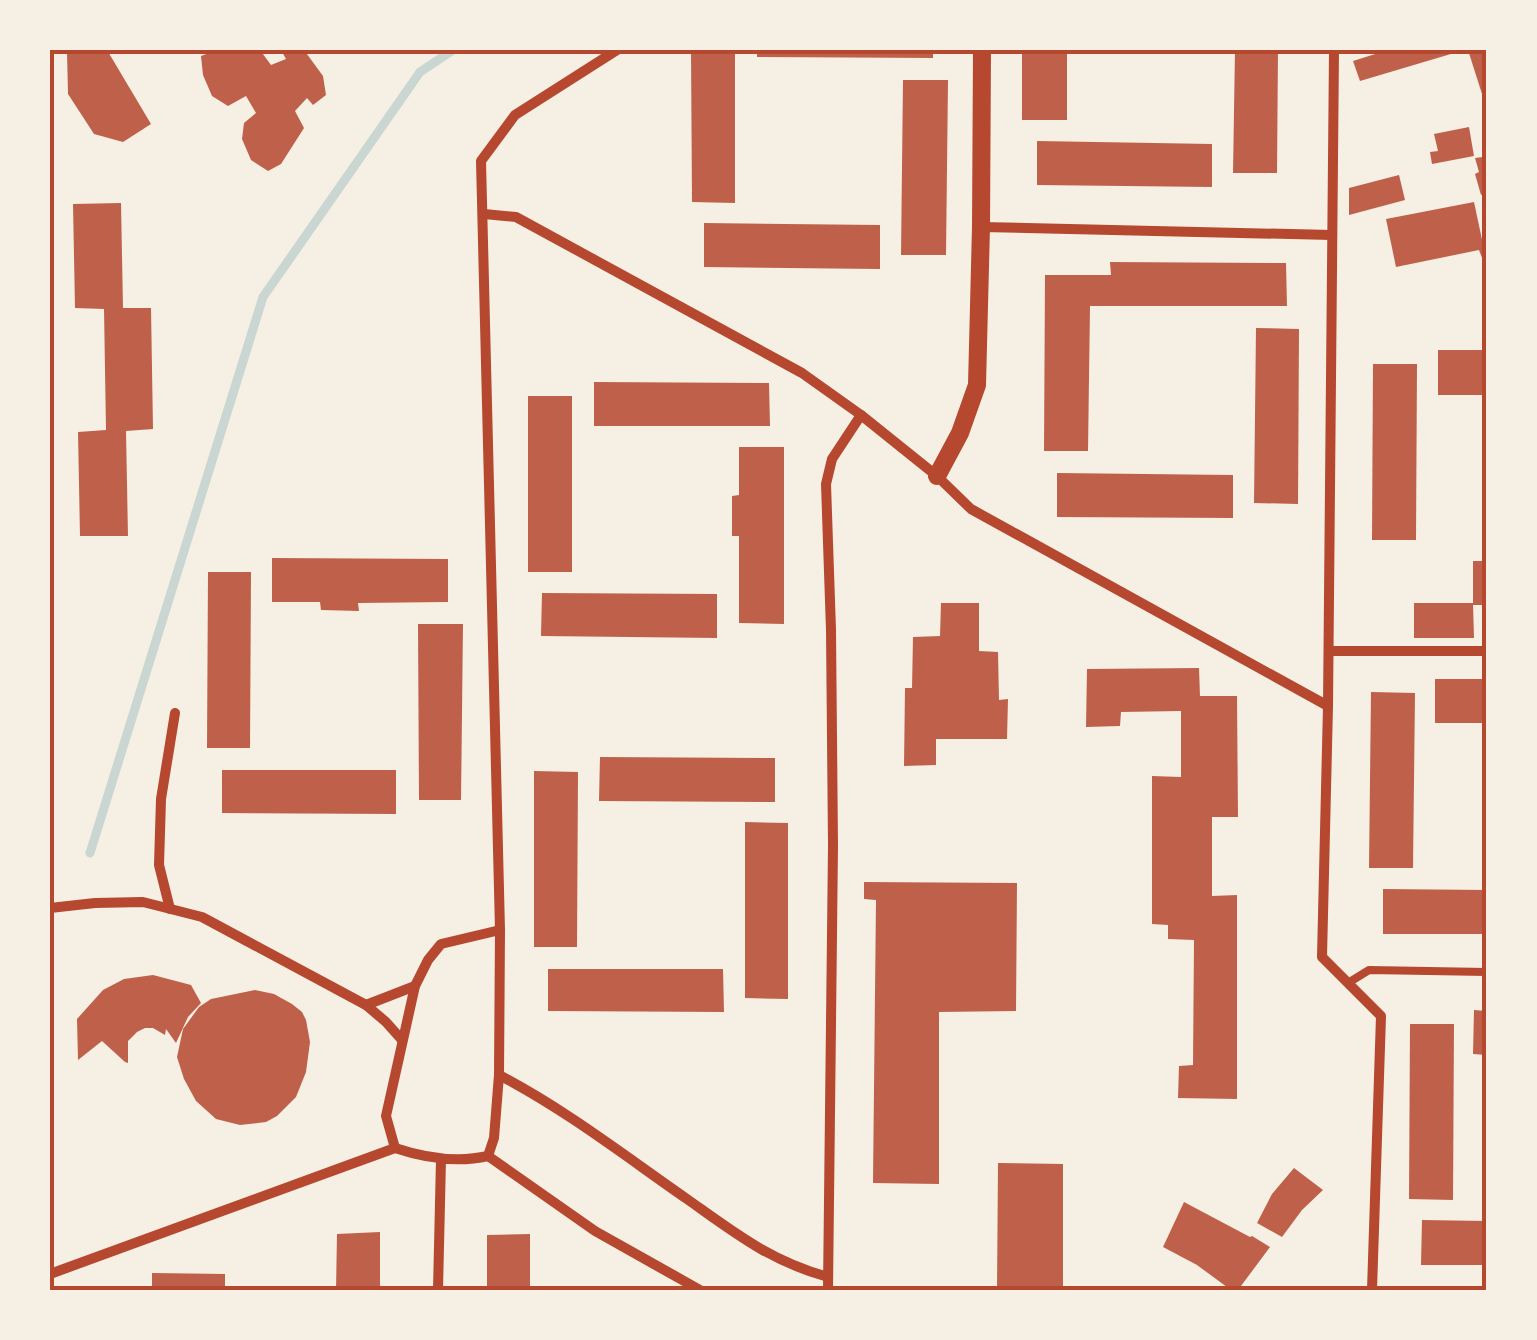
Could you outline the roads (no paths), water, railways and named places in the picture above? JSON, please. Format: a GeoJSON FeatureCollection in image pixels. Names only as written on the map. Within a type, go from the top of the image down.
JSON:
{"type":"FeatureCollection","features":[{"type":"Feature","properties":{"kind":"street"},"geometry":{"type":"LineString","coordinates":[[488,1156],[494,1138],[499,1075],[500,930],[481,162],[515,115],[617,50]]}},
{"type":"Feature","properties":{"kind":"street"},"geometry":{"type":"LineString","coordinates":[[937,476],[960,434],[977,385],[982,50]]}},
{"type":"Feature","properties":{"kind":"street"},"geometry":{"type":"LineString","coordinates":[[1334,50],[1322,957],[1381,1016],[1372,1290]]}},
{"type":"Feature","properties":{"kind":"street"},"geometry":{"type":"LineString","coordinates":[[484,214],[516,217],[802,373],[861,414],[971,509],[1328,706]]}},
{"type":"Feature","properties":{"kind":"street"},"geometry":{"type":"LineString","coordinates":[[981,227],[1332,235]]}},
{"type":"Feature","properties":{"kind":"street"},"geometry":{"type":"LineString","coordinates":[[828,1290],[832,826],[826,484],[832,459],[861,414]]}},
{"type":"Feature","properties":{"kind":"street"},"geometry":{"type":"LineString","coordinates":[[1329,651],[1487,651]]}},
{"type":"Feature","properties":{"kind":"street"},"geometry":{"type":"LineString","coordinates":[[170,909],[159,865],[161,798],[174,713]]}},
{"type":"Feature","properties":{"kind":"street"},"geometry":{"type":"LineString","coordinates":[[50,908],[143,902],[202,917],[366,1004],[402,1040]]}},
{"type":"Feature","properties":{"kind":"street"},"geometry":{"type":"LineString","coordinates":[[395,1148],[386,1116],[414,986],[441,944],[500,930]]}},
{"type":"Feature","properties":{"kind":"street"},"geometry":{"type":"LineString","coordinates":[[366,1004],[414,986]]}},
{"type":"Feature","properties":{"kind":"street"},"geometry":{"type":"LineString","coordinates":[[499,1075],[542,1098],[762,1251],[828,1277]]}},
{"type":"Feature","properties":{"kind":"street"},"geometry":{"type":"LineString","coordinates":[[50,1274],[395,1148],[441,1158],[470,1160],[488,1156],[595,1231],[700,1290]]}},
{"type":"Feature","properties":{"kind":"street"},"geometry":{"type":"LineString","coordinates":[[438,1290],[441,1158]]}},
{"type":"Feature","properties":{"kind":"lane"},"geometry":{"type":"LineString","coordinates":[[1348,983],[1369,970],[1487,972]]}},
{"type":"Feature","properties":{"kind":"waterway"},"geometry":{"type":"LineString","coordinates":[[90,853],[263,297],[420,72],[453,50]]}}]}
